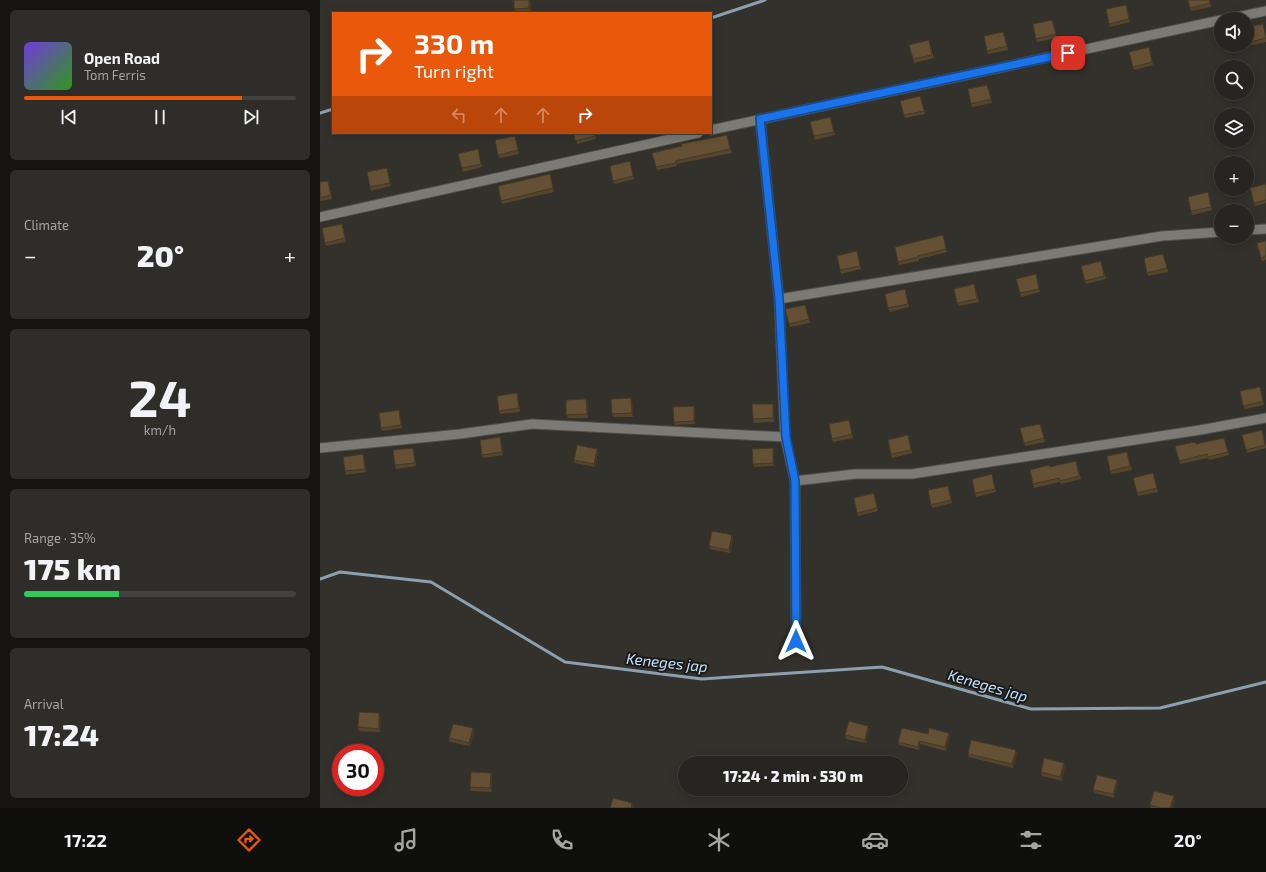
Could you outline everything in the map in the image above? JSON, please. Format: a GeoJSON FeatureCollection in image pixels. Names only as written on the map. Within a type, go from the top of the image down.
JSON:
{"type":"FeatureCollection","features":[{"type":"Feature","properties":{"kind":"street"},"geometry":{"type":"LineString","coordinates":[[1254,14],[1266,11]]}},
{"type":"Feature","properties":{"kind":"street"},"geometry":{"type":"LineString","coordinates":[[712,130],[1214,22]]}},
{"type":"Feature","properties":{"kind":"street"},"geometry":{"type":"LineString","coordinates":[[760,119],[779,299],[786,437],[795,481],[796,641]]}},
{"type":"Feature","properties":{"kind":"street"},"geometry":{"type":"LineString","coordinates":[[320,217],[694,134]]}},
{"type":"Feature","properties":{"kind":"street"},"geometry":{"type":"LineString","coordinates":[[1254,230],[1266,229]]}},
{"type":"Feature","properties":{"kind":"street"},"geometry":{"type":"LineString","coordinates":[[779,299],[1162,236],[1214,232]]}},
{"type":"Feature","properties":{"kind":"street"},"geometry":{"type":"LineString","coordinates":[[795,481],[855,474],[912,474],[1200,430],[1266,418]]}},
{"type":"Feature","properties":{"kind":"street"},"geometry":{"type":"LineString","coordinates":[[320,448],[460,434],[532,424],[786,437]]}},
{"type":"Feature","properties":{"kind":"building"},"geometry":{"type":"Polygon","coordinates":[[[514,0],[529,0],[529,8],[514,9],[514,0]]]}},
{"type":"Feature","properties":{"kind":"building"},"geometry":{"type":"Polygon","coordinates":[[[1188,0],[1209,0],[1210,3],[1190,8],[1188,0]]]}},
{"type":"Feature","properties":{"kind":"building"},"geometry":{"type":"Polygon","coordinates":[[[1126,5],[1129,19],[1109,24],[1106,9],[1126,5]]]}},
{"type":"Feature","properties":{"kind":"building"},"geometry":{"type":"Polygon","coordinates":[[[1052,20],[1056,34],[1036,39],[1033,24],[1052,20]]]}},
{"type":"Feature","properties":{"kind":"building"},"geometry":{"type":"Polygon","coordinates":[[[1263,24],[1266,38],[1254,41],[1254,26],[1263,24]]]}},
{"type":"Feature","properties":{"kind":"building"},"geometry":{"type":"Polygon","coordinates":[[[1003,32],[1007,46],[987,51],[984,36],[1003,32]]]}},
{"type":"Feature","properties":{"kind":"building"},"geometry":{"type":"Polygon","coordinates":[[[929,40],[932,55],[913,59],[909,45],[929,40]]]}},
{"type":"Feature","properties":{"kind":"building"},"geometry":{"type":"Polygon","coordinates":[[[1149,47],[1152,62],[1133,67],[1129,52],[1149,47]]]}},
{"type":"Feature","properties":{"kind":"building"},"geometry":{"type":"Polygon","coordinates":[[[987,85],[991,99],[971,104],[968,89],[987,85]]]}},
{"type":"Feature","properties":{"kind":"building"},"geometry":{"type":"Polygon","coordinates":[[[920,96],[924,111],[904,115],[900,101],[920,96]]]}},
{"type":"Feature","properties":{"kind":"building"},"geometry":{"type":"Polygon","coordinates":[[[830,117],[834,132],[814,136],[810,122],[830,117]]]}},
{"type":"Feature","properties":{"kind":"building"},"geometry":{"type":"Polygon","coordinates":[[[574,134],[594,134],[595,136],[575,141],[574,134]]]}},
{"type":"Feature","properties":{"kind":"building"},"geometry":{"type":"Polygon","coordinates":[[[727,135],[730,149],[675,161],[676,163],[656,167],[652,153],[682,146],[681,144],[727,135]]]}},
{"type":"Feature","properties":{"kind":"building"},"geometry":{"type":"Polygon","coordinates":[[[515,136],[518,150],[498,155],[495,140],[515,136]]]}},
{"type":"Feature","properties":{"kind":"building"},"geometry":{"type":"Polygon","coordinates":[[[478,149],[481,164],[462,168],[458,154],[478,149]]]}},
{"type":"Feature","properties":{"kind":"building"},"geometry":{"type":"Polygon","coordinates":[[[630,161],[633,176],[613,181],[610,166],[630,161]]]}},
{"type":"Feature","properties":{"kind":"building"},"geometry":{"type":"Polygon","coordinates":[[[387,168],[390,183],[370,187],[367,172],[387,168]]]}},
{"type":"Feature","properties":{"kind":"building"},"geometry":{"type":"Polygon","coordinates":[[[550,174],[553,188],[501,201],[498,186],[550,174]]]}},
{"type":"Feature","properties":{"kind":"building"},"geometry":{"type":"Polygon","coordinates":[[[328,181],[331,195],[320,198],[320,182],[328,181]]]}},
{"type":"Feature","properties":{"kind":"building"},"geometry":{"type":"Polygon","coordinates":[[[1266,184],[1266,200],[1254,203],[1252,196],[1254,196],[1254,187],[1266,184]]]}},
{"type":"Feature","properties":{"kind":"building"},"geometry":{"type":"Polygon","coordinates":[[[1208,192],[1211,207],[1191,211],[1188,197],[1208,192]]]}},
{"type":"Feature","properties":{"kind":"building"},"geometry":{"type":"Polygon","coordinates":[[[342,224],[345,238],[325,243],[322,228],[342,224]]]}},
{"type":"Feature","properties":{"kind":"building"},"geometry":{"type":"Polygon","coordinates":[[[943,235],[946,249],[898,262],[895,247],[943,235]]]}},
{"type":"Feature","properties":{"kind":"building"},"geometry":{"type":"Polygon","coordinates":[[[1266,241],[1266,256],[1261,258],[1257,243],[1266,241]]]}},
{"type":"Feature","properties":{"kind":"building"},"geometry":{"type":"Polygon","coordinates":[[[857,251],[860,266],[840,270],[837,256],[857,251]]]}},
{"type":"Feature","properties":{"kind":"building"},"geometry":{"type":"Polygon","coordinates":[[[1163,254],[1167,268],[1147,273],[1144,258],[1163,254]]]}},
{"type":"Feature","properties":{"kind":"building"},"geometry":{"type":"Polygon","coordinates":[[[1101,261],[1104,276],[1085,281],[1081,266],[1101,261]]]}},
{"type":"Feature","properties":{"kind":"building"},"geometry":{"type":"Polygon","coordinates":[[[1036,274],[1039,289],[1020,293],[1016,279],[1036,274]]]}},
{"type":"Feature","properties":{"kind":"building"},"geometry":{"type":"Polygon","coordinates":[[[974,284],[977,299],[957,303],[954,289],[974,284]]]}},
{"type":"Feature","properties":{"kind":"building"},"geometry":{"type":"Polygon","coordinates":[[[905,289],[908,304],[888,308],[885,294],[905,289]]]}},
{"type":"Feature","properties":{"kind":"building"},"geometry":{"type":"Polygon","coordinates":[[[805,305],[809,319],[789,324],[785,309],[805,305]]]}},
{"type":"Feature","properties":{"kind":"building"},"geometry":{"type":"Polygon","coordinates":[[[1260,387],[1263,401],[1243,406],[1240,391],[1260,387]]]}},
{"type":"Feature","properties":{"kind":"building"},"geometry":{"type":"Polygon","coordinates":[[[517,393],[519,408],[499,411],[497,396],[517,393]]]}},
{"type":"Feature","properties":{"kind":"building"},"geometry":{"type":"Polygon","coordinates":[[[631,398],[632,413],[612,414],[611,399],[631,398]]]}},
{"type":"Feature","properties":{"kind":"building"},"geometry":{"type":"Polygon","coordinates":[[[586,399],[587,414],[566,415],[566,400],[586,399]]]}},
{"type":"Feature","properties":{"kind":"building"},"geometry":{"type":"Polygon","coordinates":[[[752,404],[773,404],[773,418],[753,419],[752,404]]]}},
{"type":"Feature","properties":{"kind":"building"},"geometry":{"type":"Polygon","coordinates":[[[694,406],[694,421],[674,422],[673,407],[694,406]]]}},
{"type":"Feature","properties":{"kind":"building"},"geometry":{"type":"Polygon","coordinates":[[[399,410],[401,425],[381,428],[379,413],[399,410]]]}},
{"type":"Feature","properties":{"kind":"building"},"geometry":{"type":"Polygon","coordinates":[[[849,420],[852,434],[832,439],[829,424],[849,420]]]}},
{"type":"Feature","properties":{"kind":"building"},"geometry":{"type":"Polygon","coordinates":[[[1040,424],[1044,438],[1024,443],[1020,428],[1040,424]]]}},
{"type":"Feature","properties":{"kind":"building"},"geometry":{"type":"Polygon","coordinates":[[[1262,430],[1265,445],[1246,450],[1242,435],[1262,430]]]}},
{"type":"Feature","properties":{"kind":"building"},"geometry":{"type":"Polygon","coordinates":[[[908,435],[911,450],[891,454],[888,440],[908,435]]]}},
{"type":"Feature","properties":{"kind":"building"},"geometry":{"type":"Polygon","coordinates":[[[500,437],[502,452],[482,455],[480,440],[500,437]]]}},
{"type":"Feature","properties":{"kind":"building"},"geometry":{"type":"Polygon","coordinates":[[[1224,438],[1228,452],[1208,457],[1207,454],[1179,461],[1175,446],[1195,442],[1196,444],[1224,438]]]}},
{"type":"Feature","properties":{"kind":"building"},"geometry":{"type":"Polygon","coordinates":[[[577,445],[597,449],[594,464],[574,460],[577,445]]]}},
{"type":"Feature","properties":{"kind":"building"},"geometry":{"type":"Polygon","coordinates":[[[413,448],[415,463],[395,465],[393,450],[413,448]]]}},
{"type":"Feature","properties":{"kind":"building"},"geometry":{"type":"Polygon","coordinates":[[[773,448],[773,463],[753,464],[752,449],[773,448]]]}},
{"type":"Feature","properties":{"kind":"building"},"geometry":{"type":"Polygon","coordinates":[[[1127,452],[1130,466],[1110,471],[1107,456],[1127,452]]]}},
{"type":"Feature","properties":{"kind":"building"},"geometry":{"type":"Polygon","coordinates":[[[363,454],[365,469],[345,471],[343,457],[363,454]]]}},
{"type":"Feature","properties":{"kind":"building"},"geometry":{"type":"Polygon","coordinates":[[[1076,461],[1079,476],[1060,481],[1059,478],[1033,484],[1030,470],[1049,465],[1050,467],[1076,461]]]}},
{"type":"Feature","properties":{"kind":"building"},"geometry":{"type":"Polygon","coordinates":[[[1153,473],[1157,488],[1137,493],[1133,478],[1153,473]]]}},
{"type":"Feature","properties":{"kind":"building"},"geometry":{"type":"Polygon","coordinates":[[[992,474],[995,489],[975,493],[972,479],[992,474]]]}},
{"type":"Feature","properties":{"kind":"building"},"geometry":{"type":"Polygon","coordinates":[[[948,486],[951,500],[931,505],[928,490],[948,486]]]}},
{"type":"Feature","properties":{"kind":"building"},"geometry":{"type":"Polygon","coordinates":[[[874,493],[877,508],[857,513],[854,498],[874,493]]]}},
{"type":"Feature","properties":{"kind":"building"},"geometry":{"type":"Polygon","coordinates":[[[712,531],[732,535],[729,550],[709,546],[712,531]]]}},
{"type":"Feature","properties":{"kind":"building"},"geometry":{"type":"Polygon","coordinates":[[[359,712],[379,713],[379,729],[358,727],[359,712]]]}},
{"type":"Feature","properties":{"kind":"building"},"geometry":{"type":"Polygon","coordinates":[[[849,721],[868,726],[865,740],[845,735],[849,721]]]}},
{"type":"Feature","properties":{"kind":"building"},"geometry":{"type":"Polygon","coordinates":[[[453,724],[473,728],[469,743],[449,738],[453,724]]]}},
{"type":"Feature","properties":{"kind":"building"},"geometry":{"type":"Polygon","coordinates":[[[902,728],[928,734],[929,728],[949,733],[945,747],[919,741],[918,747],[898,742],[902,728]]]}},
{"type":"Feature","properties":{"kind":"building"},"geometry":{"type":"Polygon","coordinates":[[[971,740],[1016,750],[1012,764],[968,754],[971,740]]]}},
{"type":"Feature","properties":{"kind":"building"},"geometry":{"type":"Polygon","coordinates":[[[1044,758],[1064,763],[1060,777],[1041,772],[1044,758]]]}},
{"type":"Feature","properties":{"kind":"building"},"geometry":{"type":"Polygon","coordinates":[[[471,772],[491,773],[490,788],[470,787],[471,772]]]}},
{"type":"Feature","properties":{"kind":"building"},"geometry":{"type":"Polygon","coordinates":[[[1097,775],[1117,780],[1113,794],[1093,790],[1097,775]]]}},
{"type":"Feature","properties":{"kind":"building"},"geometry":{"type":"Polygon","coordinates":[[[1154,791],[1174,796],[1170,808],[1161,808],[1150,805],[1154,791]]]}},
{"type":"Feature","properties":{"kind":"building"},"geometry":{"type":"Polygon","coordinates":[[[613,798],[632,803],[631,808],[610,808],[613,798]]]}},
{"type":"Feature","properties":{"kind":"waterway"},"geometry":{"type":"LineString","coordinates":[[712,18],[765,0]]}},
{"type":"Feature","properties":{"kind":"waterway"},"geometry":{"type":"LineString","coordinates":[[320,113],[332,109]]}},
{"type":"Feature","properties":{"kind":"waterway","name":"Keneges jap"},"geometry":{"type":"LineString","coordinates":[[320,579],[340,572],[431,582],[565,662],[702,679],[882,667],[1031,709],[1160,708],[1266,682]]}},
{"type":"Feature","properties":{"kind":"route"},"geometry":{"type":"LineString","coordinates":[[796,641],[795,481],[786,437],[779,299],[760,119],[1068,53]]}}]}
